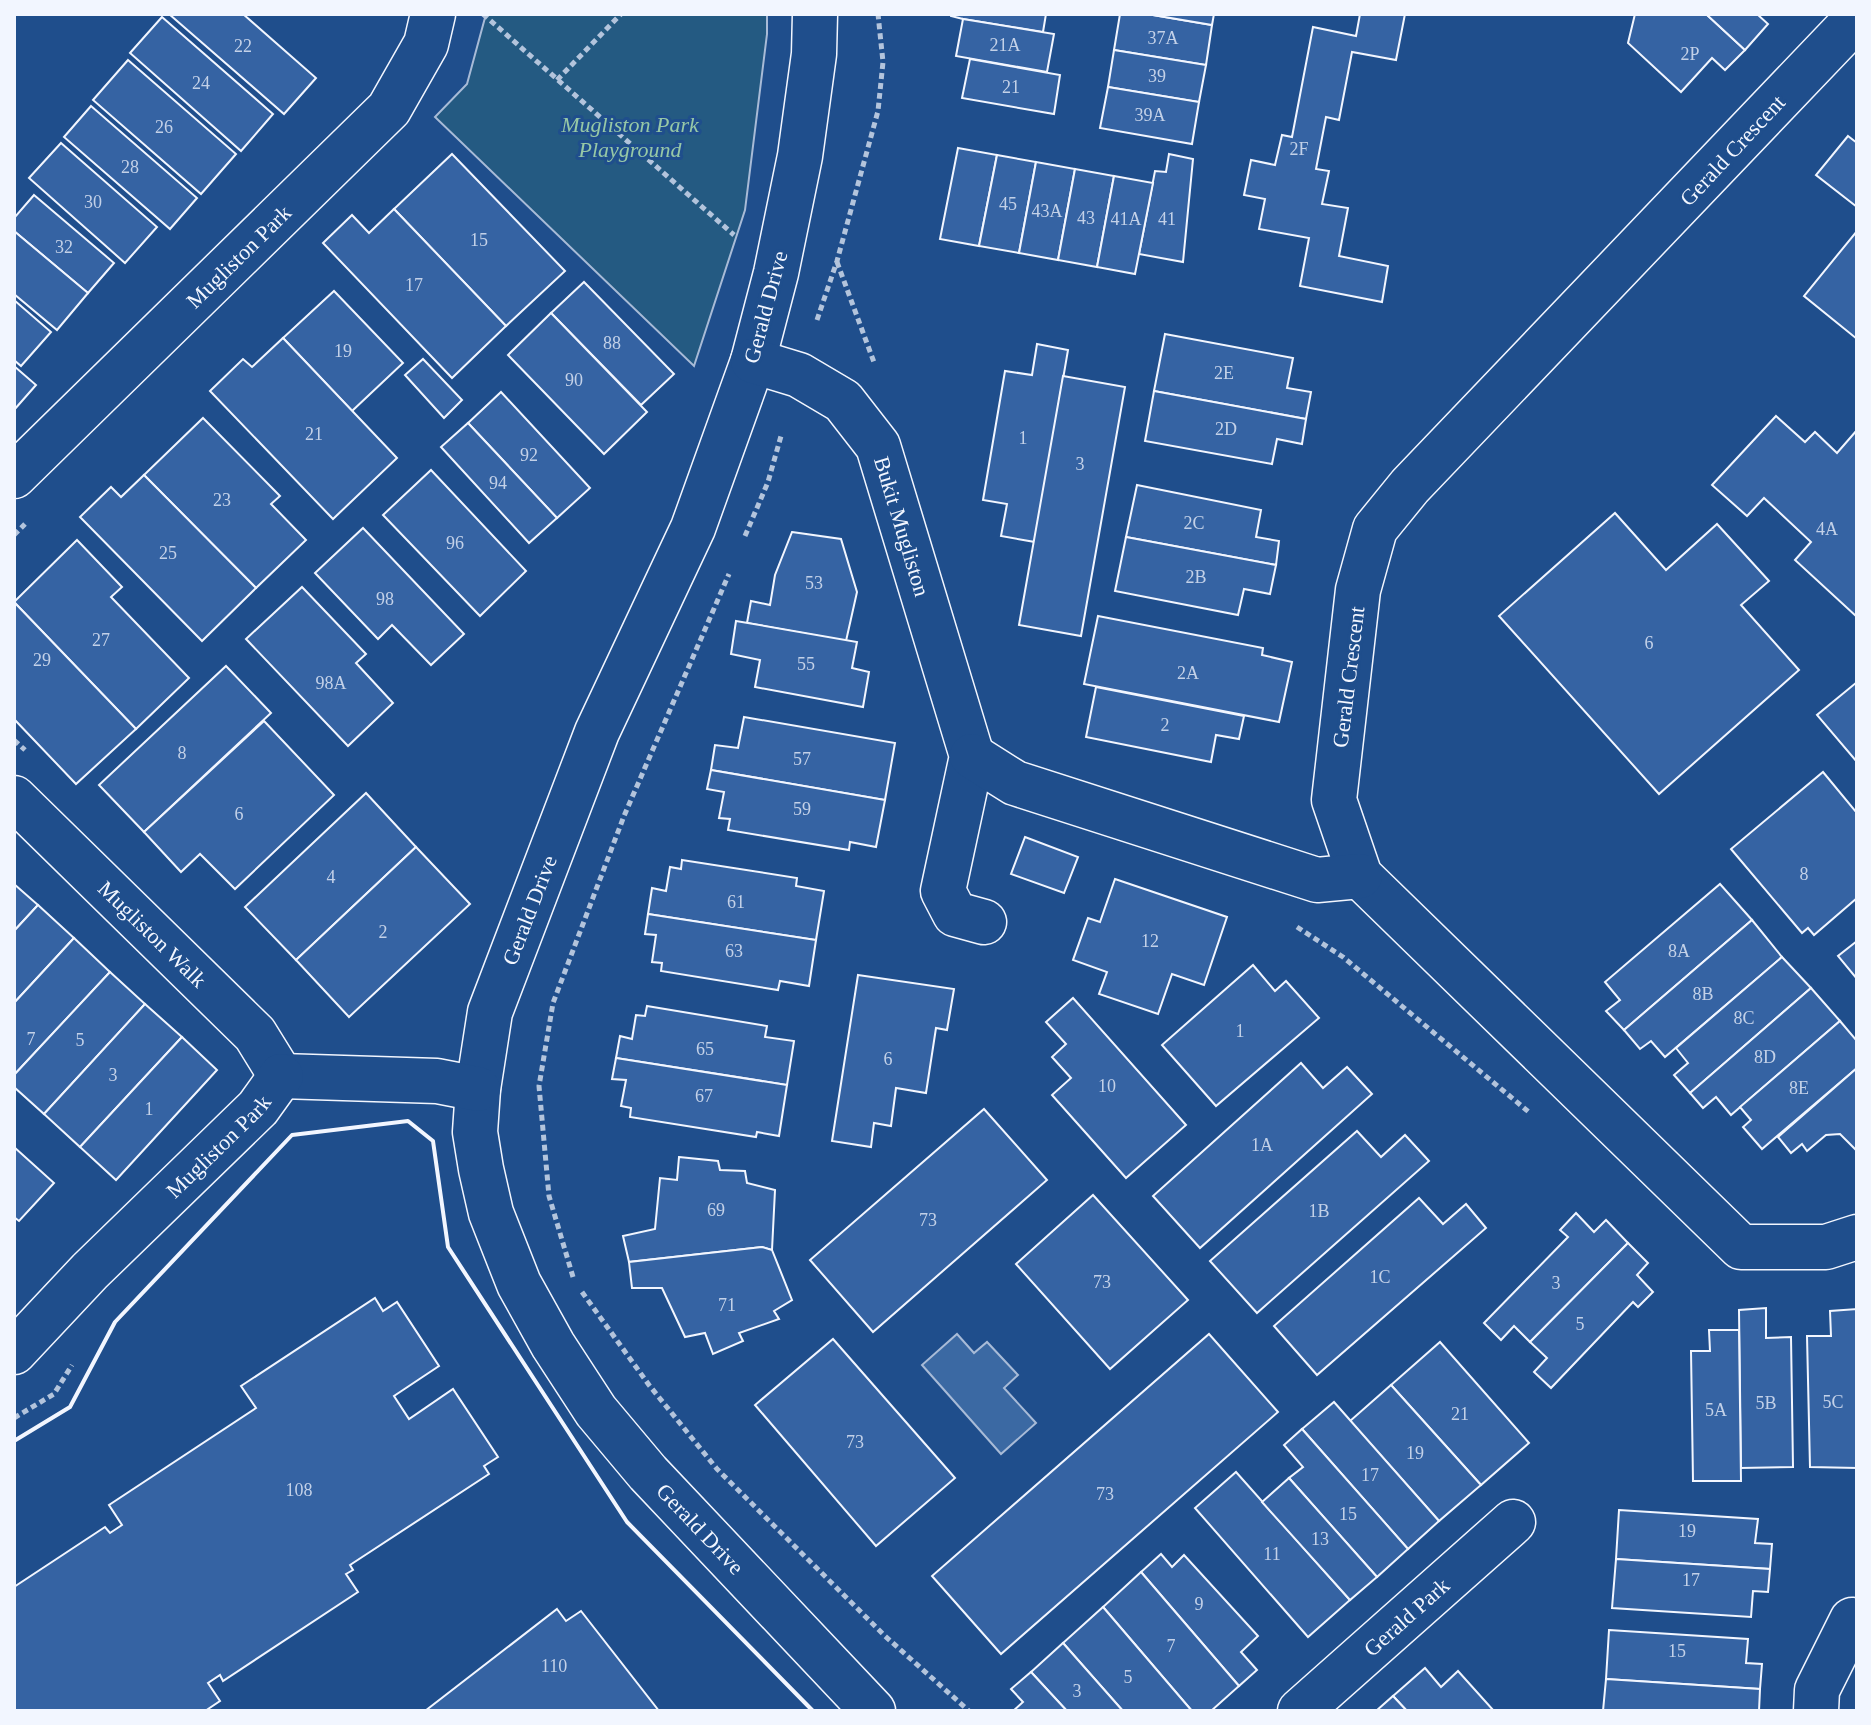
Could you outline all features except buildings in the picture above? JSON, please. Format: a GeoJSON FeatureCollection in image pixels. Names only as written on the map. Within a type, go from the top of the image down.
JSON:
{"type":"FeatureCollection","features":[{"type":"Feature","properties":{"kind":"street","name":"Mugliston Park"},"geometry":{"type":"LineString","coordinates":[[14,476],[389,109],[426,44],[433,14]]}},
{"type":"Feature","properties":{"kind":"street","name":"Gerald Drive"},"geometry":{"type":"LineString","coordinates":[[815,14],[814,54],[800,156],[776,273],[753,361],[693,528],[597,732],[490,1012],[475,1132],[491,1213],[519,1284],[553,1345],[596,1411],[648,1473],[873,1711]]}},
{"type":"Feature","properties":{"kind":"street","name":"Gerald Crescent"},"geometry":{"type":"LineString","coordinates":[[1857,18],[1410,486],[1375,529],[1358,590],[1334,800],[1360,876],[1741,1247],[1826,1247],[1857,1237]]}},
{"type":"Feature","properties":{"kind":"street","name":"Bukit Mugliston"},"geometry":{"type":"LineString","coordinates":[[753,361],[799,375],[843,401],[878,446],[972,756],[943,891],[955,914],[984,922]]}},
{"type":"Feature","properties":{"kind":"street"},"geometry":{"type":"LineString","coordinates":[[972,756],[1015,783],[1317,880],[1360,876]]}},
{"type":"Feature","properties":{"kind":"street","name":"Mugliston Walk"},"geometry":{"type":"LineString","coordinates":[[14,798],[255,1034],[281,1076]]}},
{"type":"Feature","properties":{"kind":"street","name":"Mugliston Park"},"geometry":{"type":"LineString","coordinates":[[14,1352],[90,1271],[258,1108],[281,1076],[437,1081],[478,1089]]}},
{"type":"Feature","properties":{"kind":"street","name":"Gerald Park"},"geometry":{"type":"LineString","coordinates":[[1300,1711],[1513,1522]]}},
{"type":"Feature","properties":{"kind":"street"},"geometry":{"type":"LineString","coordinates":[[1816,1711],[1817,1690],[1852,1620]]}},
{"type":"Feature","properties":{"kind":"path"},"geometry":{"type":"LineString","coordinates":[[483,14],[745,245]]}},
{"type":"Feature","properties":{"kind":"path"},"geometry":{"type":"LineString","coordinates":[[557,80],[621,14]]}},
{"type":"Feature","properties":{"kind":"path"},"geometry":{"type":"LineString","coordinates":[[743,540],[768,482],[837,261],[878,111],[883,62],[878,14]]}},
{"type":"Feature","properties":{"kind":"path"},"geometry":{"type":"LineString","coordinates":[[837,261],[881,379]]}},
{"type":"Feature","properties":{"kind":"path"},"geometry":{"type":"LineString","coordinates":[[731,569],[624,816],[553,1003],[539,1086],[549,1196],[574,1281],[649,1385],[717,1469],[885,1636],[969,1711]]}},
{"type":"Feature","properties":{"kind":"path"},"geometry":{"type":"LineString","coordinates":[[1293,924],[1343,957],[1535,1118]]}},
{"type":"Feature","properties":{"kind":"green space","name":"Mugliston Park Playground"},"geometry":{"type":"Polygon","coordinates":[[[486,14],[767,14],[745,210],[694,366],[435,117],[467,84],[486,14]]]}},
{"type":"Feature","properties":{"kind":"shaded area"},"geometry":{"type":"Polygon","coordinates":[[[957,1334],[974,1353],[987,1342],[1018,1375],[1004,1388],[1036,1423],[1001,1454],[922,1365],[957,1334]]]}},
{"type":"Feature","properties":{"kind":"wall"},"geometry":{"type":"LineString","coordinates":[[14,1441],[70,1407],[115,1322],[292,1135],[408,1121],[433,1141],[448,1247],[627,1522],[813,1711]]}}]}
